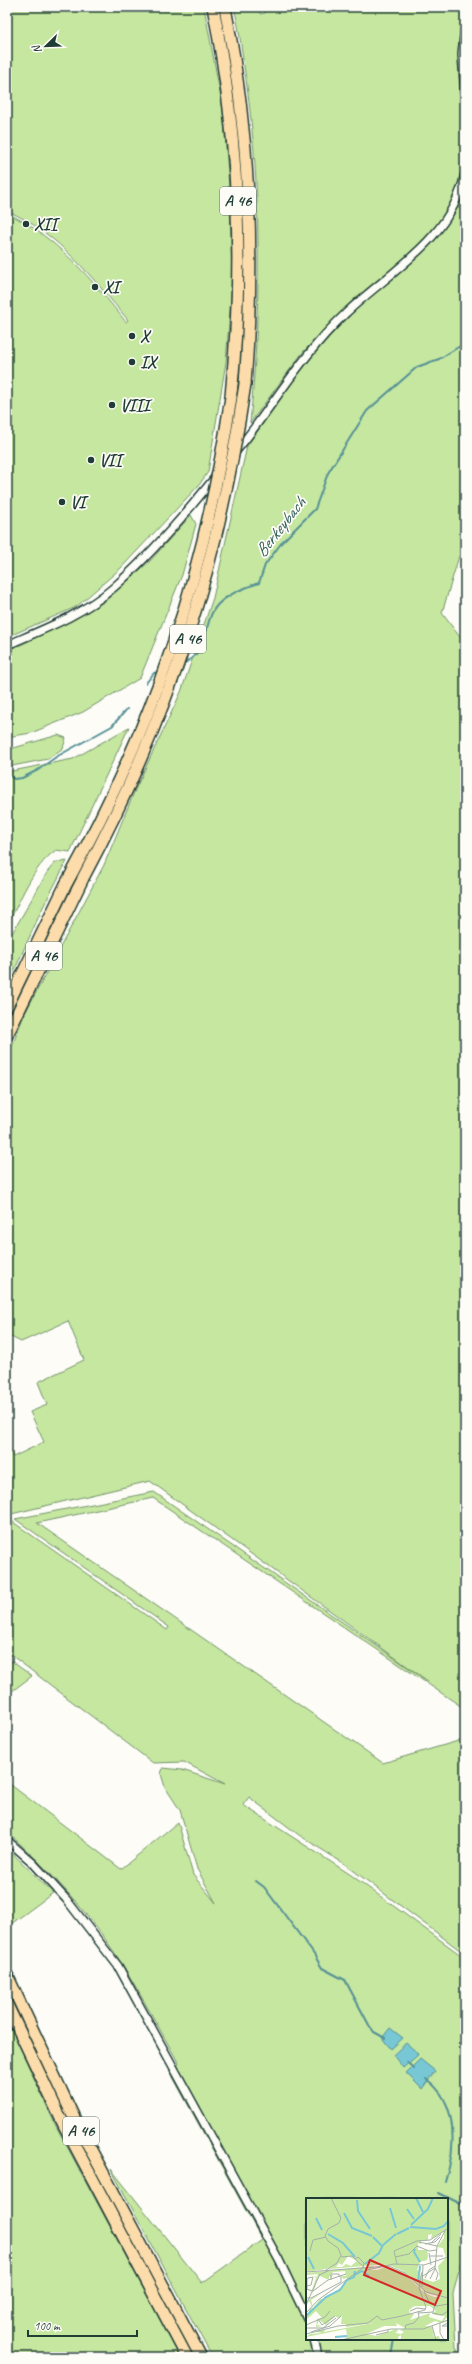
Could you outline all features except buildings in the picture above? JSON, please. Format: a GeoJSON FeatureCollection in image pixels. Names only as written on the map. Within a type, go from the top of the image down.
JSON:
{"type":"FeatureCollection","features":[{"type":"Feature","properties":{"kind":"highway","name":"A 46"},"geometry":{"type":"LineString","coordinates":[[7,1006],[64,886],[118,784],[144,724],[179,629],[211,511],[231,397],[237,333],[239,224],[230,109],[213,7]]}},
{"type":"Feature","properties":{"kind":"highway","name":"A 46"},"geometry":{"type":"LineString","coordinates":[[7,1035],[83,878],[136,774],[181,660],[210,562],[226,499],[244,384],[249,321],[250,215],[241,103],[225,7]]}},
{"type":"Feature","properties":{"kind":"highway","name":"A 46"},"geometry":{"type":"LineString","coordinates":[[7,1975],[75,2120],[200,2357]]}},
{"type":"Feature","properties":{"kind":"highway","name":"A 46"},"geometry":{"type":"LineString","coordinates":[[7,2005],[64,2125],[187,2357]]}},
{"type":"Feature","properties":{"kind":"street"},"geometry":{"type":"LineString","coordinates":[[465,27],[462,54],[465,96]]}},
{"type":"Feature","properties":{"kind":"street"},"geometry":{"type":"LineString","coordinates":[[7,645],[83,610],[99,600],[134,568],[202,492],[245,440],[306,355],[346,314],[423,248],[454,205],[465,174]]}},
{"type":"Feature","properties":{"kind":"street"},"geometry":{"type":"LineString","coordinates":[[7,1840],[33,1863],[66,1898],[84,1919],[118,1966],[279,2260],[306,2316]]}},
{"type":"Feature","properties":{"kind":"street"},"geometry":{"type":"LineString","coordinates":[[314,2340],[318,2357]]}},
{"type":"Feature","properties":{"kind":"green space"},"geometry":{"type":"Polygon","coordinates":[[[7,7],[204,7],[223,109],[230,200],[232,283],[226,362],[208,472],[199,485],[121,568],[76,607],[7,637],[7,213],[42,234],[57,247],[87,276],[126,322],[128,320],[74,258],[42,231],[7,211],[7,7]]]}},
{"type":"Feature","properties":{"kind":"green space"},"geometry":{"type":"Polygon","coordinates":[[[234,7],[259,7],[260,14],[265,13],[265,7],[465,7],[465,36],[463,37],[465,125],[465,536],[442,613],[465,644],[465,1709],[153,1498],[37,1523],[383,1763],[465,1739],[465,1954],[346,1865],[299,1835],[249,1797],[243,1805],[351,1875],[465,1958],[465,2244],[453,2294],[456,2347],[460,2357],[212,2357],[111,2169],[202,2283],[262,2240],[169,2070],[179,2064],[130,1977],[104,1937],[74,1900],[42,1865],[7,1832],[7,1782],[121,1869],[178,1822],[193,1875],[216,1903],[197,1869],[180,1810],[165,1787],[161,1774],[163,1768],[182,1770],[225,1784],[184,1762],[153,1763],[7,1652],[7,1520],[10,1520],[167,1630],[169,1627],[15,1519],[154,1492],[429,1682],[150,1481],[7,1515],[7,1445],[13,1457],[44,1442],[30,1412],[47,1405],[38,1382],[84,1360],[68,1321],[21,1342],[7,1335],[7,1059],[24,1015],[104,865],[135,790],[181,692],[213,598],[247,446],[308,359],[348,317],[367,300],[362,295],[343,311],[303,352],[250,423],[254,380],[258,294],[257,208],[251,122],[234,7]]]}},
{"type":"Feature","properties":{"kind":"green space"},"geometry":{"type":"Polygon","coordinates":[[[191,515],[196,524],[182,575],[140,678],[83,712],[31,733],[7,737],[7,650],[23,644],[104,602],[151,560],[191,515]]]}},
{"type":"Feature","properties":{"kind":"green space"},"geometry":{"type":"Polygon","coordinates":[[[129,727],[70,852],[56,850],[40,866],[27,885],[7,926],[7,772],[73,759],[129,727]]]}},
{"type":"Feature","properties":{"kind":"green space"},"geometry":{"type":"Polygon","coordinates":[[[58,735],[66,738],[63,748],[48,759],[7,767],[7,750],[58,735]]]}},
{"type":"Feature","properties":{"kind":"green space"},"geometry":{"type":"Polygon","coordinates":[[[67,861],[43,907],[7,987],[7,942],[48,871],[55,863],[67,861]]]}},
{"type":"Feature","properties":{"kind":"green space"},"geometry":{"type":"Polygon","coordinates":[[[7,1658],[32,1676],[7,1695],[7,1658]]]}},
{"type":"Feature","properties":{"kind":"green space"},"geometry":{"type":"Polygon","coordinates":[[[7,1848],[53,1893],[7,1927],[7,1848]]]}},
{"type":"Feature","properties":{"kind":"green space"},"geometry":{"type":"Polygon","coordinates":[[[7,2019],[56,2126],[180,2357],[7,2357],[7,2019]]]}},
{"type":"Feature","properties":{"kind":"water"},"geometry":{"type":"Polygon","coordinates":[[[390,2028],[403,2038],[391,2049],[382,2038],[390,2028]]]}},
{"type":"Feature","properties":{"kind":"water"},"geometry":{"type":"Polygon","coordinates":[[[406,2043],[419,2054],[403,2068],[393,2055],[406,2043]]]}},
{"type":"Feature","properties":{"kind":"water"},"geometry":{"type":"Polygon","coordinates":[[[420,2059],[435,2071],[422,2089],[406,2073],[420,2059]]]}},
{"type":"Feature","properties":{"kind":"waterway","name":"Berkeybach"},"geometry":{"type":"LineString","coordinates":[[181,664],[189,660],[200,649],[209,620],[215,607],[232,594],[259,583],[265,565],[282,542],[315,509],[328,473],[367,411],[417,367],[439,359],[465,343]]}},
{"type":"Feature","properties":{"kind":"waterway","name":"Berkeybach"},"geometry":{"type":"LineString","coordinates":[[146,683],[154,673],[158,672]]}},
{"type":"Feature","properties":{"kind":"waterway","name":"Berkeybach"},"geometry":{"type":"LineString","coordinates":[[7,774],[14,779],[22,778],[38,770],[56,757],[112,726],[127,709]]}},
{"type":"Feature","properties":{"kind":"waterway"},"geometry":{"type":"LineString","coordinates":[[256,1881],[264,1887],[313,1953],[322,1968],[345,1980],[369,2025],[374,2032],[385,2038]]}},
{"type":"Feature","properties":{"kind":"waterway"},"geometry":{"type":"LineString","coordinates":[[407,2062],[414,2069]]}},
{"type":"Feature","properties":{"kind":"waterway"},"geometry":{"type":"LineString","coordinates":[[426,2079],[437,2089],[444,2100],[452,2126],[453,2141],[449,2169],[445,2182]]}},
{"type":"Feature","properties":{"kind":"waterway"},"geometry":{"type":"LineString","coordinates":[[439,2193],[461,2204]]}},
{"type":"Feature","properties":{"kind":"waterway"},"geometry":{"type":"LineString","coordinates":[[391,2357],[394,2340]]}},
{"type":"Feature","properties":{"kind":"place","name":"XII"},"geometry":{"type":"Point","coordinates":[26,224]}},
{"type":"Feature","properties":{"kind":"place","name":"XI"},"geometry":{"type":"Point","coordinates":[95,287]}},
{"type":"Feature","properties":{"kind":"place","name":"X"},"geometry":{"type":"Point","coordinates":[132,336]}},
{"type":"Feature","properties":{"kind":"place","name":"IX"},"geometry":{"type":"Point","coordinates":[132,362]}},
{"type":"Feature","properties":{"kind":"place","name":"VIII"},"geometry":{"type":"Point","coordinates":[112,405]}},
{"type":"Feature","properties":{"kind":"place","name":"VII"},"geometry":{"type":"Point","coordinates":[91,460]}},
{"type":"Feature","properties":{"kind":"place","name":"VI"},"geometry":{"type":"Point","coordinates":[62,502]}}]}
